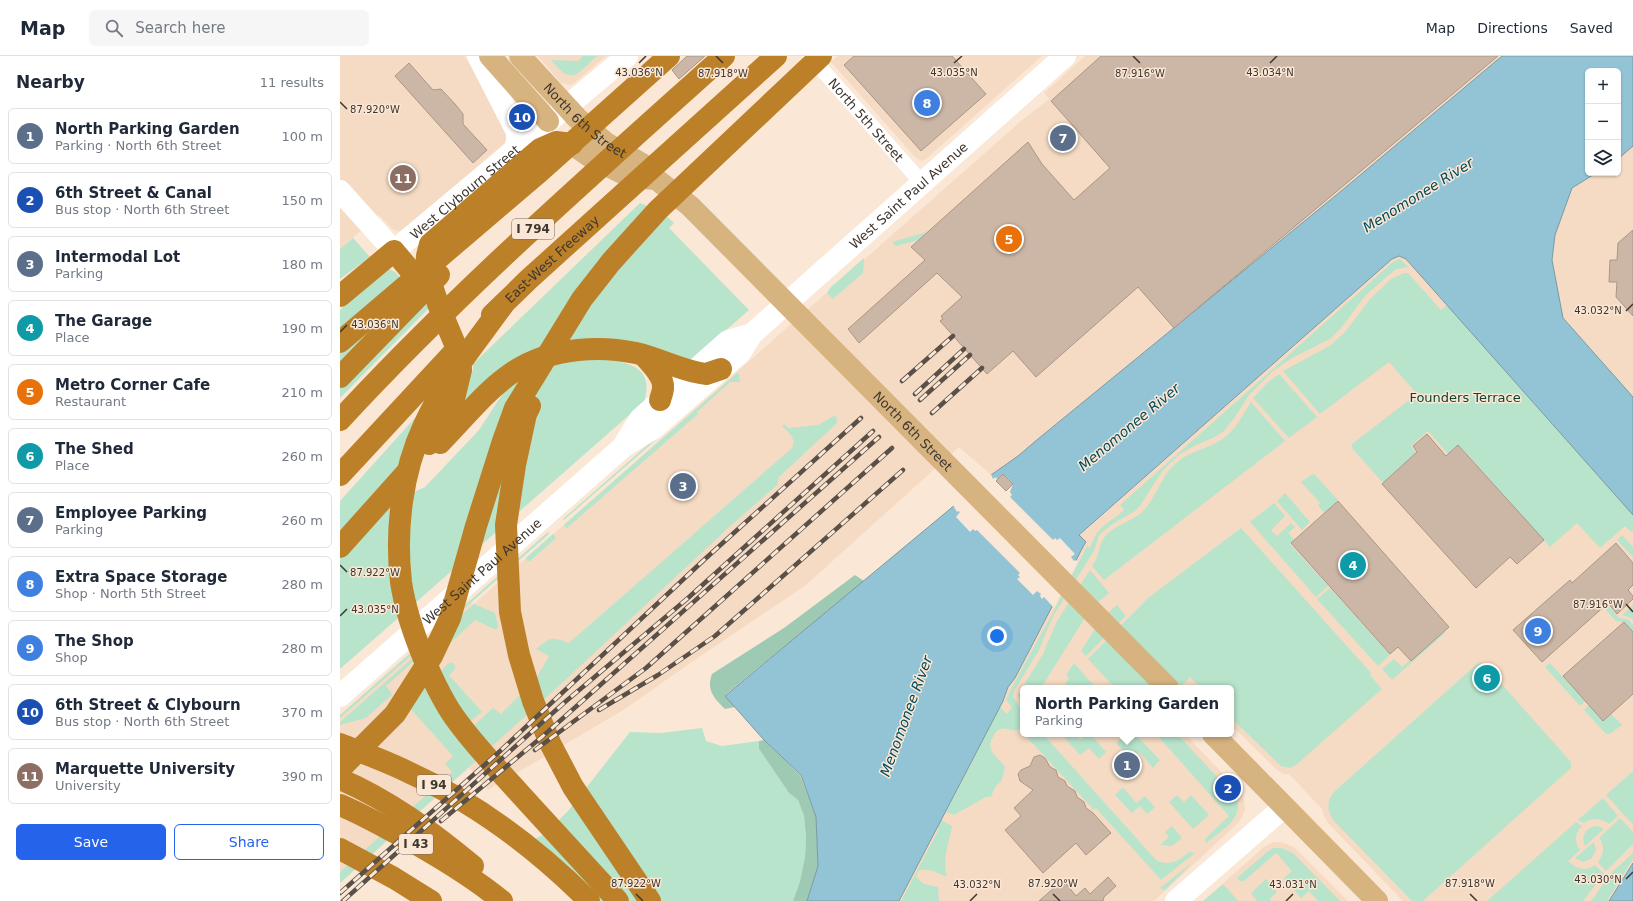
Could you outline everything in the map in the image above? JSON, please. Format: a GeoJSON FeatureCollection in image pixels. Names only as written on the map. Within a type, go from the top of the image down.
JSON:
{"type":"FeatureCollection","features":[{"type":"Feature","properties":{"kind":"highway"},"geometry":{"type":"LineString","coordinates":[[340,342],[536,175],[669,56]]}},
{"type":"Feature","properties":{"kind":"highway","name":"I 794"},"geometry":{"type":"LineString","coordinates":[[340,420],[382,375],[505,254],[724,56]]}},
{"type":"Feature","properties":{"kind":"highway","name":"East-West Freeway"},"geometry":{"type":"LineString","coordinates":[[340,476],[451,355],[529,278],[776,56]]}},
{"type":"Feature","properties":{"kind":"highway"},"geometry":{"type":"LineString","coordinates":[[340,769],[395,714],[432,656],[450,618],[502,441],[515,408],[582,299],[611,262],[658,210],[820,56]]}},
{"type":"Feature","properties":{"kind":"highway"},"geometry":{"type":"LineString","coordinates":[[340,547],[400,481],[431,441],[446,417],[454,399],[460,379],[460,356],[438,304],[426,268],[430,244],[540,149],[556,142],[572,144]]}},
{"type":"Feature","properties":{"kind":"highway"},"geometry":{"type":"LineString","coordinates":[[340,377],[536,175]]}},
{"type":"Feature","properties":{"kind":"highway"},"geometry":{"type":"LineString","coordinates":[[340,296],[394,251],[438,304]]}},
{"type":"Feature","properties":{"kind":"highway"},"geometry":{"type":"LineString","coordinates":[[502,305],[445,384],[424,426],[418,442],[406,480],[399,534],[400,568],[403,591],[417,642],[434,684],[454,718],[481,751],[618,901]]}},
{"type":"Feature","properties":{"kind":"highway"},"geometry":{"type":"LineString","coordinates":[[566,324],[526,414],[510,489],[506,525],[510,612],[518,655],[533,701],[550,743],[573,787],[650,901]]}},
{"type":"Feature","properties":{"kind":"highway"},"geometry":{"type":"LineString","coordinates":[[400,481],[420,464],[477,403],[503,378],[530,362],[559,353],[588,349],[615,350],[644,356],[693,372],[706,374],[721,369]]}},
{"type":"Feature","properties":{"kind":"highway"},"geometry":{"type":"LineString","coordinates":[[644,356],[652,365],[664,387],[660,400]]}},
{"type":"Feature","properties":{"kind":"highway","name":"I 94"},"geometry":{"type":"LineString","coordinates":[[340,744],[410,772],[472,807],[521,840],[543,858],[589,901]]}},
{"type":"Feature","properties":{"kind":"highway"},"geometry":{"type":"LineString","coordinates":[[340,779],[395,808],[449,846],[479,871],[495,895]]}},
{"type":"Feature","properties":{"kind":"highway","name":"I 43"},"geometry":{"type":"LineString","coordinates":[[340,805],[427,850],[495,895]]}},
{"type":"Feature","properties":{"kind":"highway"},"geometry":{"type":"LineString","coordinates":[[340,850],[394,878],[431,901]]}},
{"type":"Feature","properties":{"kind":"highway"},"geometry":{"type":"LineString","coordinates":[[340,864],[381,883],[414,901]]}},
{"type":"Feature","properties":{"kind":"main road","name":"North 6th Street"},"geometry":{"type":"LineString","coordinates":[[490,56],[548,121]]}},
{"type":"Feature","properties":{"kind":"main road","name":"North 6th Street"},"geometry":{"type":"LineString","coordinates":[[520,56],[566,107],[606,143],[642,164],[656,179],[690,206],[1165,685]]}},
{"type":"Feature","properties":{"kind":"main road","name":"North 6th Street"},"geometry":{"type":"LineString","coordinates":[[572,144],[592,158],[630,177],[656,179]]}},
{"type":"Feature","properties":{"kind":"main road"},"geometry":{"type":"LineString","coordinates":[[1216,737],[1377,901]]}},
{"type":"Feature","properties":{"kind":"street"},"geometry":{"type":"LineString","coordinates":[[478,56],[517,132],[517,142],[514,150]]}},
{"type":"Feature","properties":{"kind":"street","name":"West Clybourn Street"},"geometry":{"type":"LineString","coordinates":[[394,251],[627,56]]}},
{"type":"Feature","properties":{"kind":"street","name":"North 5th Street"},"geometry":{"type":"LineString","coordinates":[[810,56],[922,183]]}},
{"type":"Feature","properties":{"kind":"street","name":"West Saint Paul Avenue"},"geometry":{"type":"LineString","coordinates":[[340,696],[624,446],[654,428],[740,353],[752,334],[1066,56]]}},
{"type":"Feature","properties":{"kind":"street"},"geometry":{"type":"LineString","coordinates":[[340,191],[394,251]]}},
{"type":"Feature","properties":{"kind":"street","name":"West Saint Paul Avenue"},"geometry":{"type":"LineString","coordinates":[[624,446],[640,419],[660,400],[728,341],[752,334]]}},
{"type":"Feature","properties":{"kind":"street"},"geometry":{"type":"LineString","coordinates":[[1176,901],[1284,806]]}},
{"type":"Feature","properties":{"kind":"shaded area"},"geometry":{"type":"Polygon","coordinates":[[[340,56],[464,56],[475,68],[509,127],[508,140],[407,229],[397,231],[392,229],[379,215],[340,249],[340,56]]]}},
{"type":"Feature","properties":{"kind":"shaded area"},"geometry":{"type":"Polygon","coordinates":[[[538,56],[606,56],[574,83],[569,85],[561,83],[538,56]]]}},
{"type":"Feature","properties":{"kind":"shaded area"},"geometry":{"type":"Polygon","coordinates":[[[838,56],[1042,56],[922,161],[915,157],[831,62],[838,56]]]}},
{"type":"Feature","properties":{"kind":"shaded area"},"geometry":{"type":"Polygon","coordinates":[[[1085,56],[1502,56],[1340,192],[1018,456],[991,475],[959,447],[806,585],[625,709],[488,790],[469,768],[340,883],[340,715],[468,602],[474,604],[1021,121],[1049,99],[1044,93],[1085,56]]]}},
{"type":"Feature","properties":{"kind":"shaded area"},"geometry":{"type":"Polygon","coordinates":[[[1633,146],[1633,397],[1563,318],[1552,260],[1555,235],[1572,188],[1591,176],[1621,176],[1621,156],[1633,146]]]}},
{"type":"Feature","properties":{"kind":"shaded area"},"geometry":{"type":"Polygon","coordinates":[[[1399,256],[1406,259],[1633,515],[1633,863],[1609,901],[1403,901],[1328,823],[1322,809],[1289,774],[1283,774],[1277,770],[1234,728],[1234,685],[1190,684],[1020,685],[1020,737],[1188,737],[1242,794],[1245,809],[1238,823],[1154,901],[899,901],[1003,701],[1008,687],[1015,678],[1084,545],[1079,536],[1392,259],[1399,256]]]}},
{"type":"Feature","properties":{"kind":"shaded area"},"geometry":{"type":"Polygon","coordinates":[[[1273,842],[1281,842],[1294,847],[1348,901],[1203,901],[1264,847],[1273,842]]]}},
{"type":"Feature","properties":{"kind":"green space"},"geometry":{"type":"Polygon","coordinates":[[[583,56],[597,56],[574,75],[564,73],[551,60],[578,61],[583,56]]]}},
{"type":"Feature","properties":{"kind":"green space"},"geometry":{"type":"Polygon","coordinates":[[[640,203],[662,212],[674,223],[669,228],[749,310],[691,361],[603,339],[460,405],[467,372],[473,371],[473,364],[640,203]]]}},
{"type":"Feature","properties":{"kind":"green space"},"geometry":{"type":"Polygon","coordinates":[[[927,232],[918,240],[896,246],[892,242],[927,232]]]}},
{"type":"Feature","properties":{"kind":"green space"},"geometry":{"type":"Polygon","coordinates":[[[353,238],[370,257],[340,279],[340,249],[353,238]]]}},
{"type":"Feature","properties":{"kind":"green space"},"geometry":{"type":"Polygon","coordinates":[[[864,258],[863,273],[833,299],[827,293],[830,288],[864,258]]]}},
{"type":"Feature","properties":{"kind":"green space"},"geometry":{"type":"Polygon","coordinates":[[[1400,259],[1408,267],[1397,269],[1366,295],[1341,328],[1330,339],[1292,358],[1273,371],[1249,395],[1224,431],[1179,455],[1163,470],[1140,506],[1135,511],[1111,525],[1099,535],[1094,551],[1053,616],[1039,650],[1014,691],[1013,697],[1020,708],[1020,729],[998,730],[991,740],[990,745],[992,752],[1005,767],[1002,780],[995,787],[991,797],[986,797],[954,815],[946,812],[1000,707],[1007,714],[1012,707],[1006,700],[1011,689],[1087,546],[1090,548],[1100,529],[1124,510],[1120,505],[1393,262],[1400,259]]]}},
{"type":"Feature","properties":{"kind":"green space"},"geometry":{"type":"Polygon","coordinates":[[[389,269],[395,272],[429,308],[340,398],[340,310],[389,269]]]}},
{"type":"Feature","properties":{"kind":"green space","name":"Founders Terrace"},"geometry":{"type":"Polygon","coordinates":[[[1404,273],[1408,273],[1441,310],[1447,305],[1633,515],[1633,530],[1631,532],[1625,526],[1600,548],[1577,523],[1550,547],[1459,445],[1448,454],[1428,431],[1411,446],[1416,453],[1383,483],[1352,448],[1352,444],[1417,394],[1389,362],[1320,414],[1283,371],[1331,345],[1345,332],[1370,299],[1391,279],[1404,273]]]}},
{"type":"Feature","properties":{"kind":"green space"},"geometry":{"type":"Polygon","coordinates":[[[749,356],[750,358],[564,520],[563,519],[749,356]]]}},
{"type":"Feature","properties":{"kind":"green space"},"geometry":{"type":"Polygon","coordinates":[[[595,358],[626,363],[641,372],[645,379],[646,389],[644,402],[340,669],[340,501],[414,419],[418,422],[403,462],[378,490],[391,509],[410,494],[425,487],[479,430],[511,381],[543,366],[595,358]]]}},
{"type":"Feature","properties":{"kind":"green space"},"geometry":{"type":"Polygon","coordinates":[[[737,373],[739,374],[740,382],[730,382],[697,412],[698,414],[567,528],[564,525],[737,373]]]}},
{"type":"Feature","properties":{"kind":"green space"},"geometry":{"type":"Polygon","coordinates":[[[1279,374],[1317,417],[1289,438],[1253,398],[1267,383],[1279,374]]]}},
{"type":"Feature","properties":{"kind":"green space"},"geometry":{"type":"Polygon","coordinates":[[[1251,402],[1285,441],[1104,580],[1092,566],[1104,538],[1108,533],[1140,514],[1144,510],[1169,471],[1178,461],[1221,440],[1226,436],[1238,423],[1251,402]]]}},
{"type":"Feature","properties":{"kind":"green space"},"geometry":{"type":"Polygon","coordinates":[[[836,415],[837,423],[779,477],[777,485],[726,530],[560,685],[340,883],[340,872],[452,772],[445,764],[453,756],[408,706],[408,702],[449,663],[453,663],[455,669],[449,675],[482,712],[467,724],[471,728],[493,708],[501,714],[536,679],[549,656],[536,649],[551,639],[558,639],[569,643],[792,448],[794,441],[793,438],[782,426],[784,424],[788,428],[818,425],[836,415]]]}},
{"type":"Feature","properties":{"kind":"green space"},"geometry":{"type":"Polygon","coordinates":[[[1314,474],[1338,500],[1324,513],[1318,505],[1320,503],[1301,482],[1314,474]]]}},
{"type":"Feature","properties":{"kind":"green space"},"geometry":{"type":"Polygon","coordinates":[[[1285,493],[1310,522],[1302,530],[1277,501],[1285,493]]]}},
{"type":"Feature","properties":{"kind":"green space"},"geometry":{"type":"Polygon","coordinates":[[[1274,503],[1285,516],[1271,530],[1277,536],[1291,523],[1295,527],[1288,533],[1294,539],[1290,544],[1328,586],[1316,597],[1250,522],[1274,503]]]}},
{"type":"Feature","properties":{"kind":"green space"},"geometry":{"type":"Polygon","coordinates":[[[1241,528],[1371,673],[1370,675],[1382,689],[1296,765],[1290,768],[1281,766],[1234,721],[1234,685],[1198,685],[1190,677],[1182,685],[1112,685],[1088,659],[1148,598],[1241,528]]]}},
{"type":"Feature","properties":{"kind":"green space"},"geometry":{"type":"Polygon","coordinates":[[[548,532],[549,534],[340,718],[340,715],[548,532]]]}},
{"type":"Feature","properties":{"kind":"green space"},"geometry":{"type":"Polygon","coordinates":[[[553,534],[556,538],[530,561],[527,561],[526,558],[553,534]]]}},
{"type":"Feature","properties":{"kind":"green space"},"geometry":{"type":"Polygon","coordinates":[[[1622,535],[1633,547],[1633,557],[1617,540],[1622,535]]]}},
{"type":"Feature","properties":{"kind":"green space"},"geometry":{"type":"Polygon","coordinates":[[[1090,570],[1109,593],[1091,608],[1043,685],[1024,685],[1043,654],[1057,621],[1090,570]]]}},
{"type":"Feature","properties":{"kind":"green space"},"geometry":{"type":"Polygon","coordinates":[[[855,575],[864,581],[725,695],[735,707],[725,709],[717,701],[712,693],[710,685],[712,674],[784,628],[855,575]]]}},
{"type":"Feature","properties":{"kind":"green space"},"geometry":{"type":"Polygon","coordinates":[[[1330,588],[1390,655],[1378,666],[1317,599],[1330,588]]]}},
{"type":"Feature","properties":{"kind":"green space"},"geometry":{"type":"Polygon","coordinates":[[[474,604],[495,613],[498,627],[496,630],[475,620],[433,659],[424,652],[386,686],[392,695],[366,718],[340,725],[340,722],[474,604]]]}},
{"type":"Feature","properties":{"kind":"green space"},"geometry":{"type":"Polygon","coordinates":[[[1607,604],[1619,618],[1629,620],[1633,625],[1633,632],[1624,622],[1616,621],[1603,607],[1607,604]]]}},
{"type":"Feature","properties":{"kind":"green space"},"geometry":{"type":"Polygon","coordinates":[[[1117,605],[1126,616],[1086,656],[1081,651],[1101,619],[1117,605]]]}},
{"type":"Feature","properties":{"kind":"green space"},"geometry":{"type":"Polygon","coordinates":[[[1633,605],[1633,620],[1622,615],[1633,605]]]}},
{"type":"Feature","properties":{"kind":"green space"},"geometry":{"type":"Polygon","coordinates":[[[1444,631],[1445,633],[1392,680],[1382,669],[1394,659],[1402,667],[1444,631]]]}},
{"type":"Feature","properties":{"kind":"green space"},"geometry":{"type":"Polygon","coordinates":[[[1074,663],[1093,685],[1065,685],[1069,678],[1066,675],[1074,663]]]}},
{"type":"Feature","properties":{"kind":"green space"},"geometry":{"type":"Polygon","coordinates":[[[1481,663],[1487,668],[1478,677],[1487,687],[1497,679],[1571,762],[1571,768],[1423,901],[1412,901],[1334,821],[1328,806],[1330,799],[1334,792],[1477,664],[1481,663]]]}},
{"type":"Feature","properties":{"kind":"green space"},"geometry":{"type":"Polygon","coordinates":[[[1550,663],[1585,701],[1580,706],[1545,667],[1550,663]]]}},
{"type":"Feature","properties":{"kind":"green space"},"geometry":{"type":"Polygon","coordinates":[[[1589,705],[1603,721],[1611,714],[1622,725],[1610,734],[1606,734],[1584,710],[1589,705]]]}},
{"type":"Feature","properties":{"kind":"green space"},"geometry":{"type":"Polygon","coordinates":[[[702,728],[706,741],[722,746],[759,741],[759,749],[789,793],[798,800],[804,816],[806,837],[805,857],[800,881],[793,901],[574,901],[536,838],[545,834],[568,811],[630,732],[661,733],[702,728]]]}},
{"type":"Feature","properties":{"kind":"green space"},"geometry":{"type":"Polygon","coordinates":[[[1027,737],[1046,737],[1156,860],[1170,863],[1189,852],[1195,853],[1161,880],[1096,808],[1094,810],[1027,737]]]}},
{"type":"Feature","properties":{"kind":"green space"},"geometry":{"type":"Polygon","coordinates":[[[1064,737],[1078,737],[1080,740],[1084,737],[1093,737],[1106,752],[1099,759],[1089,748],[1080,755],[1064,737]]]}},
{"type":"Feature","properties":{"kind":"green space"},"geometry":{"type":"Polygon","coordinates":[[[1123,737],[1128,740],[1132,737],[1138,737],[1160,760],[1153,768],[1139,752],[1130,759],[1116,743],[1123,737]]]}},
{"type":"Feature","properties":{"kind":"green space"},"geometry":{"type":"Polygon","coordinates":[[[1159,737],[1180,737],[1236,797],[1238,805],[1234,818],[1224,829],[1206,843],[1205,839],[1229,816],[1159,737]]]}},
{"type":"Feature","properties":{"kind":"green space"},"geometry":{"type":"Polygon","coordinates":[[[764,740],[800,775],[816,817],[818,866],[807,901],[793,901],[800,881],[805,857],[806,837],[804,816],[798,800],[789,793],[759,749],[759,741],[764,740]]]}},
{"type":"Feature","properties":{"kind":"green space"},"geometry":{"type":"Polygon","coordinates":[[[1633,772],[1633,825],[1606,795],[1633,772]]]}},
{"type":"Feature","properties":{"kind":"green space"},"geometry":{"type":"Polygon","coordinates":[[[1123,787],[1136,803],[1145,796],[1155,807],[1147,814],[1140,806],[1132,813],[1115,795],[1123,787]]]}},
{"type":"Feature","properties":{"kind":"green space"},"geometry":{"type":"Polygon","coordinates":[[[1177,795],[1184,802],[1191,795],[1209,815],[1193,829],[1169,802],[1177,795]]]}},
{"type":"Feature","properties":{"kind":"green space"},"geometry":{"type":"Polygon","coordinates":[[[1603,798],[1618,816],[1609,824],[1603,820],[1596,819],[1584,823],[1578,820],[1603,798]]]}},
{"type":"Feature","properties":{"kind":"green space"},"geometry":{"type":"Polygon","coordinates":[[[1620,818],[1633,832],[1633,844],[1606,871],[1598,862],[1602,856],[1603,850],[1599,838],[1620,818]]]}},
{"type":"Feature","properties":{"kind":"green space"},"geometry":{"type":"Polygon","coordinates":[[[941,820],[952,826],[946,851],[945,864],[947,877],[933,871],[922,870],[918,871],[916,877],[924,884],[938,887],[939,901],[901,901],[939,829],[937,828],[941,820]]]}},
{"type":"Feature","properties":{"kind":"green space"},"geometry":{"type":"Polygon","coordinates":[[[1576,822],[1582,826],[1576,837],[1580,850],[1568,861],[1581,869],[1595,865],[1604,874],[1583,901],[1487,901],[1576,822]]]}},
{"type":"Feature","properties":{"kind":"green space"},"geometry":{"type":"Polygon","coordinates":[[[1172,826],[1182,838],[1172,846],[1160,845],[1169,837],[1165,832],[1172,826]]]}},
{"type":"Feature","properties":{"kind":"green space"},"geometry":{"type":"Polygon","coordinates":[[[1598,826],[1604,829],[1585,846],[1583,838],[1584,835],[1588,829],[1598,826]]]}},
{"type":"Feature","properties":{"kind":"green space"},"geometry":{"type":"Polygon","coordinates":[[[1594,842],[1596,850],[1591,859],[1583,862],[1575,858],[1594,842]]]}},
{"type":"Feature","properties":{"kind":"green space"},"geometry":{"type":"Polygon","coordinates":[[[1273,848],[1282,848],[1293,853],[1340,901],[1318,901],[1309,891],[1301,898],[1284,878],[1292,871],[1276,853],[1244,881],[1240,881],[1237,878],[1273,848]]]}},
{"type":"Feature","properties":{"kind":"green space"},"geometry":{"type":"Polygon","coordinates":[[[1633,853],[1633,859],[1607,901],[1591,901],[1611,873],[1633,853]]]}},
{"type":"Feature","properties":{"kind":"green space"},"geometry":{"type":"Polygon","coordinates":[[[1193,862],[1165,890],[1160,888],[1193,862]]]}},
{"type":"Feature","properties":{"kind":"green space"},"geometry":{"type":"Polygon","coordinates":[[[1266,879],[1277,892],[1270,899],[1271,901],[1257,901],[1251,893],[1266,879]]]}},
{"type":"Feature","properties":{"kind":"green space"},"geometry":{"type":"Polygon","coordinates":[[[1224,885],[1238,901],[1203,901],[1221,886],[1224,885]]]}},
{"type":"Feature","properties":{"kind":"water","name":"Menomonee River"},"geometry":{"type":"Polygon","coordinates":[[[1502,56],[1633,56],[1633,146],[1621,156],[1621,68],[1585,68],[1585,176],[1591,176],[1572,188],[1555,235],[1552,260],[1563,318],[1633,397],[1633,515],[1406,259],[1399,256],[1392,259],[1079,535],[1086,542],[1015,678],[1008,687],[1003,701],[899,901],[807,901],[818,866],[816,817],[801,775],[764,740],[725,696],[991,475],[1018,456],[1340,192],[1502,56]]]}},
{"type":"Feature","properties":{"kind":"water"},"geometry":{"type":"Polygon","coordinates":[[[1633,863],[1633,901],[1609,901],[1633,863]]]}},
{"type":"Feature","properties":{"kind":"pier"},"geometry":{"type":"Polygon","coordinates":[[[991,474],[993,479],[995,477],[997,479],[1003,474],[1009,479],[1013,484],[1010,492],[1012,495],[1010,497],[1053,540],[1055,538],[1057,540],[1060,538],[1075,554],[1071,557],[1074,561],[1076,560],[1078,562],[1054,608],[1044,597],[1042,599],[1040,596],[1041,594],[1037,591],[1033,595],[1017,579],[1020,577],[1018,575],[1020,573],[977,530],[975,531],[973,529],[970,532],[956,517],[960,512],[957,512],[953,505],[991,474]]]}},
{"type":"Feature","properties":{"kind":"building"},"geometry":{"type":"Polygon","coordinates":[[[687,56],[705,56],[679,79],[672,70],[687,56]]]}},
{"type":"Feature","properties":{"kind":"building"},"geometry":{"type":"Polygon","coordinates":[[[854,56],[952,56],[986,94],[921,151],[844,65],[854,56]]]}},
{"type":"Feature","properties":{"kind":"building"},"geometry":{"type":"Polygon","coordinates":[[[1101,56],[1498,56],[1174,328],[1138,287],[1036,377],[1013,351],[987,374],[940,321],[943,319],[941,316],[962,297],[937,273],[859,343],[848,329],[925,260],[911,247],[1028,142],[1042,164],[1074,200],[1110,168],[1051,101],[1101,56]]]}},
{"type":"Feature","properties":{"kind":"building"},"geometry":{"type":"Polygon","coordinates":[[[409,63],[433,90],[441,89],[455,104],[463,114],[463,124],[487,150],[473,163],[395,76],[409,63]]]}},
{"type":"Feature","properties":{"kind":"building"},"geometry":{"type":"Polygon","coordinates":[[[1633,230],[1633,316],[1616,297],[1617,282],[1609,282],[1610,260],[1617,260],[1618,243],[1633,230]]]}},
{"type":"Feature","properties":{"kind":"building"},"geometry":{"type":"Polygon","coordinates":[[[1427,434],[1446,456],[1458,445],[1544,540],[1517,564],[1510,557],[1476,588],[1382,484],[1417,452],[1413,446],[1427,434]]]}},
{"type":"Feature","properties":{"kind":"building"},"geometry":{"type":"Polygon","coordinates":[[[1003,474],[1013,484],[1006,491],[996,481],[1003,474]]]}},
{"type":"Feature","properties":{"kind":"building"},"geometry":{"type":"Polygon","coordinates":[[[1338,501],[1449,627],[1411,661],[1398,647],[1390,654],[1291,543],[1338,501]]]}},
{"type":"Feature","properties":{"kind":"building"},"geometry":{"type":"Polygon","coordinates":[[[1616,543],[1633,563],[1633,585],[1628,590],[1633,596],[1633,599],[1617,614],[1608,603],[1542,662],[1513,630],[1570,580],[1572,583],[1616,543]]]}},
{"type":"Feature","properties":{"kind":"building"},"geometry":{"type":"Polygon","coordinates":[[[1624,622],[1633,632],[1633,694],[1603,721],[1563,676],[1624,622]]]}},
{"type":"Feature","properties":{"kind":"building"},"geometry":{"type":"Polygon","coordinates":[[[1040,755],[1045,758],[1050,767],[1056,770],[1058,777],[1065,781],[1067,786],[1075,791],[1077,797],[1084,802],[1086,808],[1093,813],[1111,833],[1086,855],[1076,843],[1043,873],[1005,830],[1021,816],[1014,808],[1033,790],[1020,781],[1018,774],[1021,770],[1030,766],[1034,757],[1040,755]]]}},
{"type":"Feature","properties":{"kind":"building"},"geometry":{"type":"Polygon","coordinates":[[[1108,877],[1116,886],[1104,897],[1103,901],[1039,901],[1063,880],[1076,896],[1085,888],[1090,894],[1108,877]]]}},
{"type":"Feature","properties":{"kind":"railway"},"geometry":{"type":"LineString","coordinates":[[902,381],[953,336]]}},
{"type":"Feature","properties":{"kind":"railway"},"geometry":{"type":"LineString","coordinates":[[915,394],[964,349]]}},
{"type":"Feature","properties":{"kind":"railway"},"geometry":{"type":"LineString","coordinates":[[920,400],[970,355]]}},
{"type":"Feature","properties":{"kind":"railway"},"geometry":{"type":"LineString","coordinates":[[932,413],[982,368]]}},
{"type":"Feature","properties":{"kind":"railway"},"geometry":{"type":"LineString","coordinates":[[340,893],[498,753],[705,559],[861,418]]}},
{"type":"Feature","properties":{"kind":"railway"},"geometry":{"type":"LineString","coordinates":[[343,901],[565,702],[688,598],[873,431]]}},
{"type":"Feature","properties":{"kind":"railway"},"geometry":{"type":"LineString","coordinates":[[441,821],[543,736],[879,437]]}},
{"type":"Feature","properties":{"kind":"railway"},"geometry":{"type":"LineString","coordinates":[[535,750],[646,668],[892,448]]}},
{"type":"Feature","properties":{"kind":"railway"},"geometry":{"type":"LineString","coordinates":[[599,710],[658,675],[715,636],[903,470]]}},
{"type":"Feature","properties":{"kind":"place","name":"Extra Space Storage"},"geometry":{"type":"Point","coordinates":[927,103]}},
{"type":"Feature","properties":{"kind":"place","name":"6th Street & Clybourn"},"geometry":{"type":"Point","coordinates":[522,117]}},
{"type":"Feature","properties":{"kind":"place","name":"Employee Parking"},"geometry":{"type":"Point","coordinates":[1063,138]}},
{"type":"Feature","properties":{"kind":"place","name":"Marquette University"},"geometry":{"type":"Point","coordinates":[403,178]}},
{"type":"Feature","properties":{"kind":"place","name":"Metro Corner Cafe"},"geometry":{"type":"Point","coordinates":[1009,239]}},
{"type":"Feature","properties":{"kind":"place","name":"Intermodal Lot"},"geometry":{"type":"Point","coordinates":[683,486]}},
{"type":"Feature","properties":{"kind":"place","name":"The Garage"},"geometry":{"type":"Point","coordinates":[1353,565]}},
{"type":"Feature","properties":{"kind":"place","name":"The Shop"},"geometry":{"type":"Point","coordinates":[1538,631]}},
{"type":"Feature","properties":{"kind":"place","name":"The Shed"},"geometry":{"type":"Point","coordinates":[1487,678]}},
{"type":"Feature","properties":{"kind":"place","name":"North Parking Garden"},"geometry":{"type":"Point","coordinates":[1127,765]}},
{"type":"Feature","properties":{"kind":"place","name":"6th Street & Canal"},"geometry":{"type":"Point","coordinates":[1228,788]}}]}
